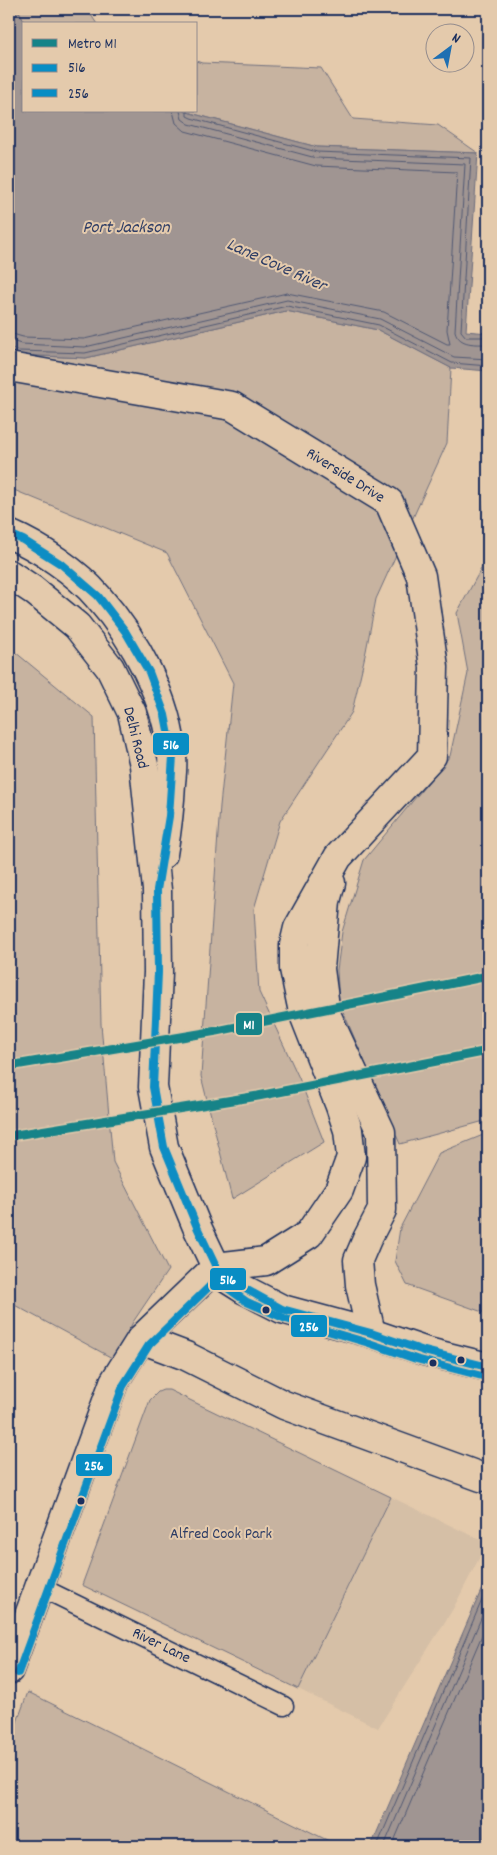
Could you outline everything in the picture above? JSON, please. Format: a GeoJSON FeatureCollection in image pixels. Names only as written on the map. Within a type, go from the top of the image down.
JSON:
{"type":"FeatureCollection","features":[{"type":"Feature","properties":{"kind":"street","name":"Riverside Drive"},"geometry":{"type":"LineString","coordinates":[[9,367],[232,406],[389,502],[421,576],[434,667],[432,756],[338,858],[298,928],[294,945],[294,969],[303,1012],[348,1130],[351,1157],[339,1190],[309,1234],[266,1261],[216,1267]]}},
{"type":"Feature","properties":{"kind":"street","name":"Delhi Road"},"geometry":{"type":"LineString","coordinates":[[9,534],[61,564],[98,596],[125,631],[149,672],[165,715],[172,756],[169,816],[157,890]]}},
{"type":"Feature","properties":{"kind":"street","name":"Delhi Road"},"geometry":{"type":"LineString","coordinates":[[9,574],[34,590],[77,626],[110,668],[132,713],[144,765],[157,890],[158,972],[153,1087],[164,1147],[197,1227],[216,1267],[229,1280],[276,1306],[371,1333],[424,1351],[488,1367]]}},
{"type":"Feature","properties":{"kind":"street","name":"Riverside Drive"},"geometry":{"type":"LineString","coordinates":[[338,858],[326,901],[320,969],[326,1014],[382,1132],[382,1210],[358,1260],[360,1286],[371,1333]]}},
{"type":"Feature","properties":{"kind":"street"},"geometry":{"type":"LineString","coordinates":[[9,1670],[38,1586],[114,1382],[141,1339],[216,1267]]}},
{"type":"Feature","properties":{"kind":"street"},"geometry":{"type":"LineString","coordinates":[[141,1339],[186,1356],[284,1405],[481,1477]]}},
{"type":"Feature","properties":{"kind":"lane","name":"River Lane"},"geometry":{"type":"LineString","coordinates":[[38,1586],[284,1706]]}},
{"type":"Feature","properties":{"kind":"shaded area"},"geometry":{"type":"Polygon","coordinates":[[[391,1497],[487,1543],[453,1609],[378,1728],[298,1689],[391,1497]]]}},
{"type":"Feature","properties":{"kind":"green space"},"geometry":{"type":"Polygon","coordinates":[[[18,9],[87,9],[96,22],[24,22],[18,9]]]}},
{"type":"Feature","properties":{"kind":"green space"},"geometry":{"type":"Polygon","coordinates":[[[198,62],[321,68],[353,119],[438,125],[478,153],[317,147],[187,112],[198,112],[198,62]]]}},
{"type":"Feature","properties":{"kind":"green space"},"geometry":{"type":"Polygon","coordinates":[[[286,311],[378,330],[451,368],[447,443],[376,599],[352,712],[280,821],[254,909],[259,992],[299,1078],[324,1142],[232,1199],[201,1076],[220,806],[233,683],[167,553],[9,488],[9,350],[17,355],[86,358],[286,311]]]}},
{"type":"Feature","properties":{"kind":"green space"},"geometry":{"type":"Polygon","coordinates":[[[488,481],[488,556],[484,511],[488,481]]]}},
{"type":"Feature","properties":{"kind":"green space"},"geometry":{"type":"Polygon","coordinates":[[[488,556],[488,1120],[400,1144],[339,1002],[337,970],[342,932],[364,860],[450,756],[468,673],[457,613],[488,556]]]}},
{"type":"Feature","properties":{"kind":"green space"},"geometry":{"type":"Polygon","coordinates":[[[9,647],[94,717],[101,1024],[113,1162],[168,1270],[133,1322],[114,1359],[9,1302],[9,647]]]}},
{"type":"Feature","properties":{"kind":"green space"},"geometry":{"type":"Polygon","coordinates":[[[488,1133],[488,1314],[407,1285],[395,1261],[400,1228],[439,1153],[488,1133]]]}},
{"type":"Feature","properties":{"kind":"green space","name":"Alfred Cook Park"},"geometry":{"type":"Polygon","coordinates":[[[163,1390],[169,1390],[391,1497],[298,1689],[82,1585],[150,1400],[163,1390]]]}},
{"type":"Feature","properties":{"kind":"green space"},"geometry":{"type":"Polygon","coordinates":[[[28,1692],[339,1846],[9,1846],[9,1744],[28,1692]]]}},
{"type":"Feature","properties":{"kind":"water","name":"Port Jackson"},"geometry":{"type":"Polygon","coordinates":[[[9,9],[18,9],[24,22],[22,22],[22,112],[187,112],[317,147],[478,153],[466,331],[488,333],[488,371],[451,368],[378,330],[286,311],[86,358],[17,355],[9,350],[9,9]]]}},
{"type":"Feature","properties":{"kind":"water"},"geometry":{"type":"Polygon","coordinates":[[[488,1573],[488,1846],[371,1846],[486,1579],[488,1573]]]}},
{"type":"Feature","properties":{"kind":"metro line","name":"M1"},"geometry":{"type":"LineString","coordinates":[[9,1066],[217,1031],[488,976]]}},
{"type":"Feature","properties":{"kind":"metro line","name":"M1"},"geometry":{"type":"LineString","coordinates":[[9,1136],[258,1096],[488,1051]]}},
{"type":"Feature","properties":{"kind":"transit line","name":"516"},"geometry":{"type":"LineString","coordinates":[[9,534],[23,540],[61,564],[98,596],[125,631],[149,672],[165,715],[173,756],[169,816],[157,890],[158,972],[153,1087],[164,1147],[197,1227],[216,1267],[229,1280],[282,1309],[371,1333],[424,1351],[488,1367]]}},
{"type":"Feature","properties":{"kind":"transit line","name":"256"},"geometry":{"type":"LineString","coordinates":[[18,1673],[123,1386],[149,1345],[216,1280],[247,1302],[286,1319],[416,1359],[486,1377]]}},
{"type":"Feature","properties":{"kind":"water label","name":"Lane Cove River"},"geometry":{"type":"Point","coordinates":[276,266]}}]}
